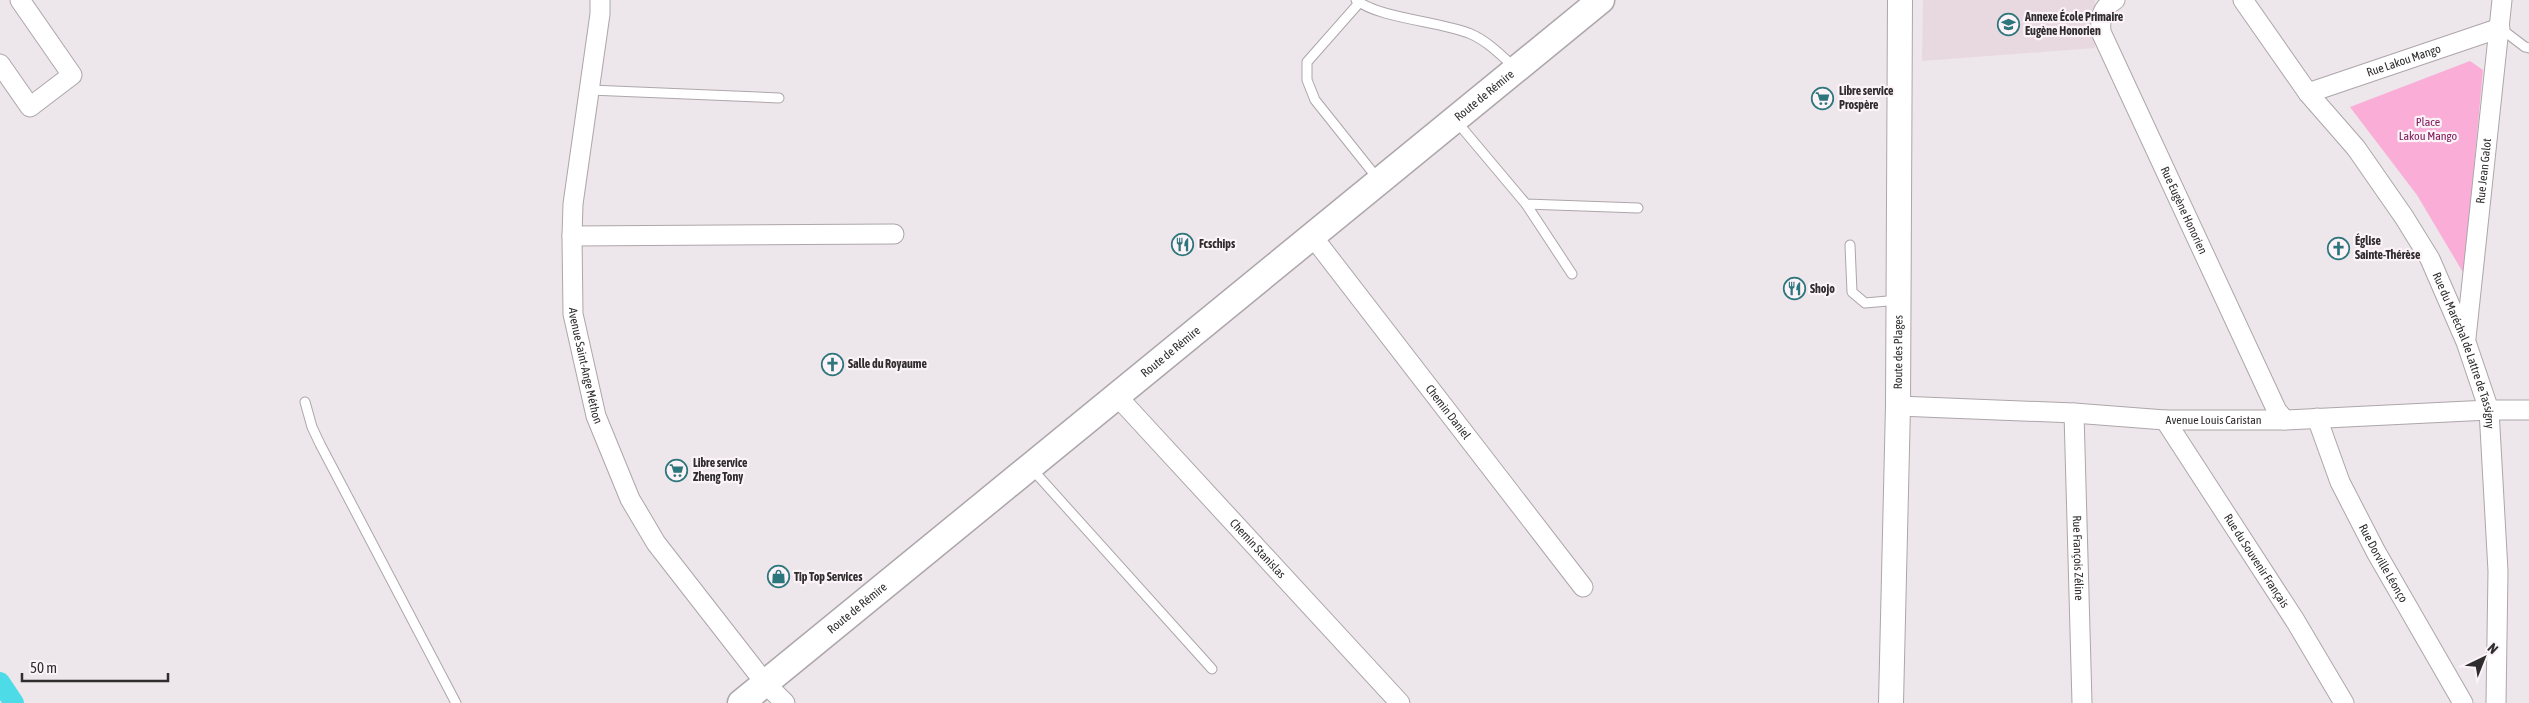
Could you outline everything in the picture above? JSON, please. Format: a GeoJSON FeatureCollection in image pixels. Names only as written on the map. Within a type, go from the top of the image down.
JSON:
{"type":"FeatureCollection","features":[{"type":"Feature","properties":{"kind":"main road","name":"Route de Rémire"},"geometry":{"type":"LineString","coordinates":[[741,703],[1116,395],[1313,237],[1596,2]]}},
{"type":"Feature","properties":{"kind":"street"},"geometry":{"type":"LineString","coordinates":[[0,64],[30,107],[72,75],[20,0]]}},
{"type":"Feature","properties":{"kind":"street","name":"Avenue Saint-Ange Méthon"},"geometry":{"type":"LineString","coordinates":[[600,0],[600,14],[574,204],[572,236],[573,314],[596,416],[630,499],[656,543],[765,683],[785,703]]}},
{"type":"Feature","properties":{"kind":"street","name":"Route des Plages"},"geometry":{"type":"LineString","coordinates":[[1891,703],[1898,406],[1900,0]]}},
{"type":"Feature","properties":{"kind":"street","name":"Rue Eugène Honorien"},"geometry":{"type":"LineString","coordinates":[[2115,0],[2104,9],[2100,19],[2101,32],[2277,411],[2285,420]]}},
{"type":"Feature","properties":{"kind":"street","name":"Rue du Maréchal de Lattre de Tassigny"},"geometry":{"type":"LineString","coordinates":[[2243,0],[2308,93],[2356,148],[2425,250],[2466,342],[2490,410],[2498,571],[2496,703]]}},
{"type":"Feature","properties":{"kind":"street","name":"Rue Jean Galot"},"geometry":{"type":"LineString","coordinates":[[2466,342],[2472,268],[2502,0]]}},
{"type":"Feature","properties":{"kind":"street","name":"Rue Lakou Mango"},"geometry":{"type":"LineString","coordinates":[[2308,93],[2500,28]]}},
{"type":"Feature","properties":{"kind":"street"},"geometry":{"type":"LineString","coordinates":[[572,236],[894,234]]}},
{"type":"Feature","properties":{"kind":"street","name":"Chemin Daniel"},"geometry":{"type":"LineString","coordinates":[[1313,237],[1583,587]]}},
{"type":"Feature","properties":{"kind":"street","name":"Chemin Stanislas"},"geometry":{"type":"LineString","coordinates":[[1116,395],[1400,703]]}},
{"type":"Feature","properties":{"kind":"street","name":"Avenue Louis Caristan"},"geometry":{"type":"LineString","coordinates":[[1898,406],[2074,413],[2166,420],[2285,420],[2490,410],[2529,410]]}},
{"type":"Feature","properties":{"kind":"street","name":"Rue François Zéline"},"geometry":{"type":"LineString","coordinates":[[2074,413],[2082,703]]}},
{"type":"Feature","properties":{"kind":"street","name":"Rue Dorville Léonço"},"geometry":{"type":"LineString","coordinates":[[2316,418],[2340,482],[2371,543],[2463,703]]}},
{"type":"Feature","properties":{"kind":"street","name":"Rue du Souvenir Français"},"geometry":{"type":"LineString","coordinates":[[2166,420],[2296,622],[2344,703]]}},
{"type":"Feature","properties":{"kind":"lane"},"geometry":{"type":"LineString","coordinates":[[1380,182],[1315,100],[1307,80],[1307,62],[1357,1],[1471,34],[1491,47],[1516,68]]}},
{"type":"Feature","properties":{"kind":"lane"},"geometry":{"type":"LineString","coordinates":[[2500,28],[2525,48],[2529,48]]}},
{"type":"Feature","properties":{"kind":"lane"},"geometry":{"type":"LineString","coordinates":[[590,90],[779,98]]}},
{"type":"Feature","properties":{"kind":"lane"},"geometry":{"type":"LineString","coordinates":[[1455,120],[1526,204],[1572,274]]}},
{"type":"Feature","properties":{"kind":"lane"},"geometry":{"type":"LineString","coordinates":[[1526,204],[1638,208]]}},
{"type":"Feature","properties":{"kind":"lane"},"geometry":{"type":"LineString","coordinates":[[1850,245],[1852,292],[1865,303],[1899,300]]}},
{"type":"Feature","properties":{"kind":"lane"},"geometry":{"type":"LineString","coordinates":[[305,402],[312,427],[320,444],[456,703]]}},
{"type":"Feature","properties":{"kind":"lane"},"geometry":{"type":"LineString","coordinates":[[1030,466],[1212,670]]}},
{"type":"Feature","properties":{"kind":"shaded area","name":"Annexe École Primaire Eugène Honorien"},"geometry":{"type":"Polygon","coordinates":[[[1923,0],[2095,0],[2095,48],[1922,61],[1923,0]]]}},
{"type":"Feature","properties":{"kind":"green space","name":"Place Lakou Mango"},"geometry":{"type":"Polygon","coordinates":[[[2470,61],[2483,70],[2464,274],[2417,195],[2350,107],[2470,61]]]}},
{"type":"Feature","properties":{"kind":"waterway"},"geometry":{"type":"LineString","coordinates":[[0,682],[14,703]]}},
{"type":"Feature","properties":{"kind":"place","name":"Annexe École Primaire Eugène Honorien"},"geometry":{"type":"Point","coordinates":[2009,24]}},
{"type":"Feature","properties":{"kind":"place","name":"Libre service Prospère"},"geometry":{"type":"Point","coordinates":[1823,98]}},
{"type":"Feature","properties":{"kind":"place","name":"Fcschips"},"geometry":{"type":"Point","coordinates":[1183,244]}},
{"type":"Feature","properties":{"kind":"place","name":"Église Sainte-Thérèse"},"geometry":{"type":"Point","coordinates":[2339,248]}},
{"type":"Feature","properties":{"kind":"place","name":"Shojo"},"geometry":{"type":"Point","coordinates":[1794,289]}},
{"type":"Feature","properties":{"kind":"place","name":"Salle du Royaume"},"geometry":{"type":"Point","coordinates":[832,364]}},
{"type":"Feature","properties":{"kind":"place","name":"Libre service Zheng Tony"},"geometry":{"type":"Point","coordinates":[677,470]}},
{"type":"Feature","properties":{"kind":"place","name":"Tip Top Services"},"geometry":{"type":"Point","coordinates":[778,577]}}]}
